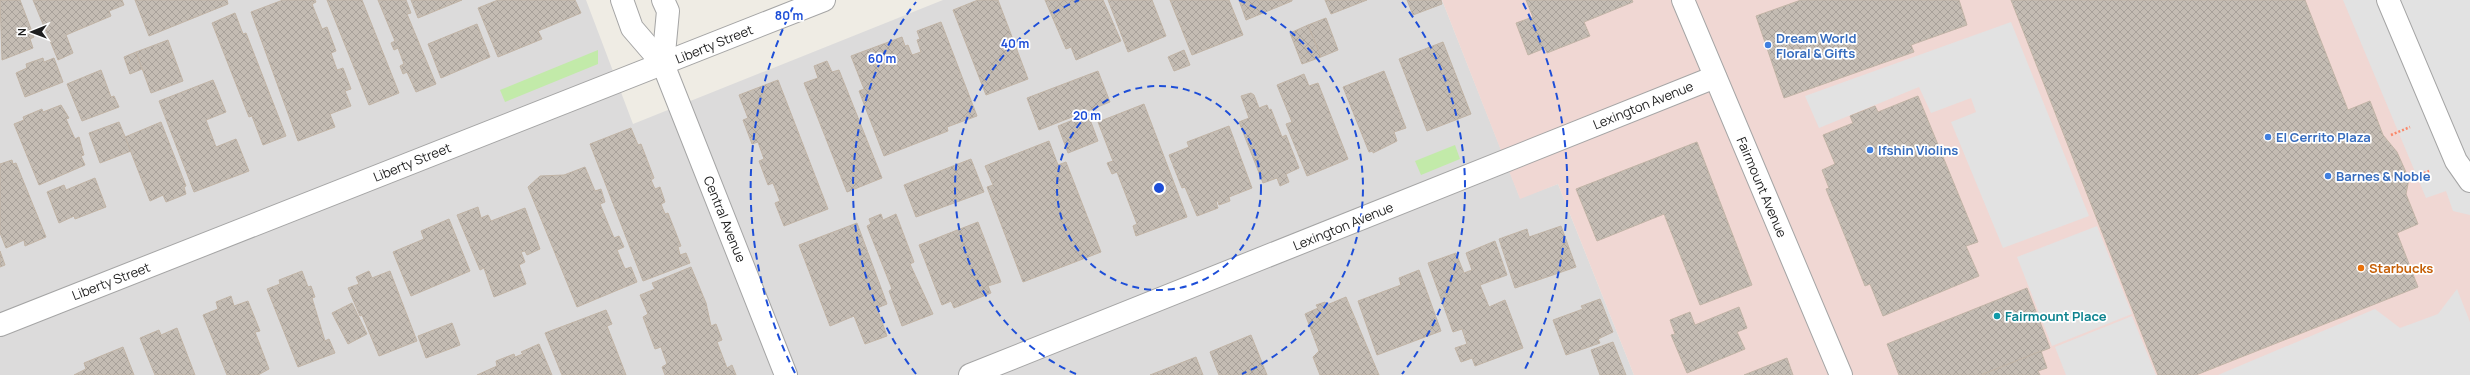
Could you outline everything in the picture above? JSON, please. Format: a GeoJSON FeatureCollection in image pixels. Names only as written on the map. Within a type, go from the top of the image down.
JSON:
{"type":"FeatureCollection","features":[{"type":"Feature","properties":{"kind":"street","name":"Central Avenue"},"geometry":{"type":"LineString","coordinates":[[622,0],[632,28],[663,64],[786,375]]}},
{"type":"Feature","properties":{"kind":"street","name":"Central Avenue"},"geometry":{"type":"LineString","coordinates":[[663,0],[668,11],[663,64]]}},
{"type":"Feature","properties":{"kind":"street","name":"Liberty Street"},"geometry":{"type":"LineString","coordinates":[[0,325],[824,0]]}},
{"type":"Feature","properties":{"kind":"street","name":"Fairmount Avenue"},"geometry":{"type":"LineString","coordinates":[[1683,0],[1841,375]]}},
{"type":"Feature","properties":{"kind":"street"},"geometry":{"type":"LineString","coordinates":[[2388,0],[2456,161],[2470,181]]}},
{"type":"Feature","properties":{"kind":"street","name":"Lexington Avenue"},"geometry":{"type":"LineString","coordinates":[[970,375],[1715,77]]}},
{"type":"Feature","properties":{"kind":"shaded area"},"geometry":{"type":"Polygon","coordinates":[[[0,0],[586,0],[633,124],[943,0],[1442,0],[1520,198],[1558,184],[1634,375],[0,375],[0,0]]]}},
{"type":"Feature","properties":{"kind":"shaded area"},"geometry":{"type":"Polygon","coordinates":[[[1442,0],[2470,0],[2470,375],[1634,375],[1558,184],[1520,199],[1442,0]]]}},
{"type":"Feature","properties":{"kind":"shaded area"},"geometry":{"type":"Polygon","coordinates":[[[2343,0],[2470,0],[2470,215],[2453,211],[2446,191],[2426,198],[2343,0]]]}},
{"type":"Feature","properties":{"kind":"shaded area"},"geometry":{"type":"Polygon","coordinates":[[[2011,22],[2089,216],[2003,248],[1951,122],[1976,112],[1971,98],[1931,113],[1919,87],[1819,128],[1805,96],[2011,22]]]}},
{"type":"Feature","properties":{"kind":"shaded area"},"geometry":{"type":"Polygon","coordinates":[[[2097,226],[2132,314],[2052,346],[2017,257],[2097,226]]]}},
{"type":"Feature","properties":{"kind":"shaded area"},"geometry":{"type":"Polygon","coordinates":[[[2457,289],[2470,322],[2470,375],[2218,375],[2375,309],[2400,328],[2438,314],[2457,289]]]}},
{"type":"Feature","properties":{"kind":"shaded area"},"geometry":{"type":"Polygon","coordinates":[[[2132,316],[2156,375],[2066,375],[2055,347],[2132,316]]]}},
{"type":"Feature","properties":{"kind":"green space"},"geometry":{"type":"Polygon","coordinates":[[[598,50],[598,64],[505,102],[500,90],[598,50]]]}},
{"type":"Feature","properties":{"kind":"green space"},"geometry":{"type":"Polygon","coordinates":[[[1455,145],[1460,159],[1421,175],[1415,161],[1455,145]]]}},
{"type":"Feature","properties":{"kind":"building"},"geometry":{"type":"Polygon","coordinates":[[[0,0],[20,0],[34,37],[30,39],[33,48],[2,60],[0,0]]]}},
{"type":"Feature","properties":{"kind":"building"},"geometry":{"type":"Polygon","coordinates":[[[33,0],[122,0],[124,5],[109,11],[111,16],[66,35],[73,53],[58,60],[33,0]]]}},
{"type":"Feature","properties":{"kind":"building"},"geometry":{"type":"Polygon","coordinates":[[[135,0],[227,0],[228,4],[149,36],[135,0]]]}},
{"type":"Feature","properties":{"kind":"building"},"geometry":{"type":"Polygon","coordinates":[[[283,0],[315,0],[316,2],[312,4],[322,29],[327,27],[336,51],[331,53],[337,70],[343,68],[351,89],[345,91],[351,106],[330,114],[335,127],[298,141],[251,12],[283,0]]]}},
{"type":"Feature","properties":{"kind":"building"},"geometry":{"type":"Polygon","coordinates":[[[327,0],[362,0],[399,93],[369,105],[327,0]]]}},
{"type":"Feature","properties":{"kind":"building"},"geometry":{"type":"Polygon","coordinates":[[[378,0],[406,0],[411,13],[407,14],[436,84],[416,92],[407,72],[403,74],[400,66],[404,64],[398,48],[394,50],[391,43],[395,41],[378,0]]]}},
{"type":"Feature","properties":{"kind":"building"},"geometry":{"type":"Polygon","coordinates":[[[411,0],[462,0],[418,18],[411,0]]]}},
{"type":"Feature","properties":{"kind":"building"},"geometry":{"type":"Polygon","coordinates":[[[498,0],[575,0],[581,13],[538,31],[542,39],[498,57],[478,8],[498,0]]]}},
{"type":"Feature","properties":{"kind":"building"},"geometry":{"type":"Polygon","coordinates":[[[978,0],[998,0],[1028,79],[986,95],[953,10],[978,0]]]}},
{"type":"Feature","properties":{"kind":"building"},"geometry":{"type":"Polygon","coordinates":[[[1045,0],[1103,0],[1121,41],[1076,60],[1071,47],[1066,49],[1045,0]]]}},
{"type":"Feature","properties":{"kind":"building"},"geometry":{"type":"Polygon","coordinates":[[[1108,0],[1152,0],[1166,36],[1128,52],[1108,0]]]}},
{"type":"Feature","properties":{"kind":"building"},"geometry":{"type":"Polygon","coordinates":[[[1170,0],[1229,0],[1243,35],[1192,55],[1170,0]]]}},
{"type":"Feature","properties":{"kind":"building"},"geometry":{"type":"Polygon","coordinates":[[[1239,0],[1292,0],[1292,1],[1246,20],[1239,0]]]}},
{"type":"Feature","properties":{"kind":"building"},"geometry":{"type":"Polygon","coordinates":[[[1325,0],[1367,0],[1331,14],[1325,0]]]}},
{"type":"Feature","properties":{"kind":"building"},"geometry":{"type":"Polygon","coordinates":[[[1407,0],[1441,0],[1442,4],[1413,15],[1407,0]]]}},
{"type":"Feature","properties":{"kind":"building"},"geometry":{"type":"Polygon","coordinates":[[[1526,0],[1632,0],[1633,2],[1584,22],[1590,36],[1547,53],[1545,48],[1528,55],[1516,23],[1533,17],[1526,0]]]}},
{"type":"Feature","properties":{"kind":"building"},"geometry":{"type":"Polygon","coordinates":[[[1801,0],[1959,0],[1967,25],[1911,45],[1914,52],[1784,98],[1756,16],[1801,0]]]}},
{"type":"Feature","properties":{"kind":"building","name":"El Cerrito Plaza"},"geometry":{"type":"Polygon","coordinates":[[[2011,0],[2305,0],[2348,110],[2370,101],[2383,135],[2397,152],[2409,179],[2406,194],[2418,224],[2397,233],[2418,287],[2196,375],[2158,375],[2011,0]]]}},
{"type":"Feature","properties":{"kind":"building"},"geometry":{"type":"Polygon","coordinates":[[[235,13],[243,34],[246,33],[286,136],[263,145],[252,116],[249,117],[212,23],[235,13]]]}},
{"type":"Feature","properties":{"kind":"building"},"geometry":{"type":"Polygon","coordinates":[[[1326,18],[1338,50],[1321,57],[1308,25],[1326,18]]]}},
{"type":"Feature","properties":{"kind":"building"},"geometry":{"type":"Polygon","coordinates":[[[941,22],[977,116],[947,127],[948,131],[884,156],[859,91],[864,89],[851,56],[902,37],[905,46],[908,45],[912,55],[921,52],[917,40],[920,39],[917,31],[941,22]]]}},
{"type":"Feature","properties":{"kind":"building"},"geometry":{"type":"Polygon","coordinates":[[[477,24],[490,57],[441,78],[428,44],[477,24]]]}},
{"type":"Feature","properties":{"kind":"building"},"geometry":{"type":"Polygon","coordinates":[[[1308,25],[1321,57],[1302,64],[1290,33],[1308,25]]]}},
{"type":"Feature","properties":{"kind":"building"},"geometry":{"type":"Polygon","coordinates":[[[168,40],[183,81],[151,93],[136,52],[168,40]]]}},
{"type":"Feature","properties":{"kind":"building"},"geometry":{"type":"Polygon","coordinates":[[[1443,42],[1471,114],[1427,131],[1399,59],[1443,42]]]}},
{"type":"Feature","properties":{"kind":"building"},"geometry":{"type":"Polygon","coordinates":[[[1184,50],[1190,65],[1174,71],[1168,57],[1184,50]]]}},
{"type":"Feature","properties":{"kind":"building"},"geometry":{"type":"Polygon","coordinates":[[[136,52],[142,69],[130,74],[124,57],[136,52]]]}},
{"type":"Feature","properties":{"kind":"building"},"geometry":{"type":"Polygon","coordinates":[[[43,58],[44,62],[54,58],[63,82],[25,97],[16,73],[27,68],[26,64],[43,58]]]}},
{"type":"Feature","properties":{"kind":"building"},"geometry":{"type":"Polygon","coordinates":[[[827,61],[832,72],[839,70],[882,178],[847,192],[804,83],[818,78],[814,66],[827,61]]]}},
{"type":"Feature","properties":{"kind":"building"},"geometry":{"type":"Polygon","coordinates":[[[101,70],[111,97],[114,96],[119,107],[82,121],[67,84],[101,70]]]}},
{"type":"Feature","properties":{"kind":"building"},"geometry":{"type":"Polygon","coordinates":[[[1098,71],[1110,102],[1039,130],[1027,98],[1098,71]]]}},
{"type":"Feature","properties":{"kind":"building"},"geometry":{"type":"Polygon","coordinates":[[[1384,71],[1406,128],[1394,132],[1397,141],[1373,153],[1373,151],[1369,152],[1343,87],[1384,71]]]}},
{"type":"Feature","properties":{"kind":"building"},"geometry":{"type":"Polygon","coordinates":[[[1304,74],[1309,86],[1318,83],[1348,159],[1307,176],[1286,124],[1292,122],[1277,85],[1304,74]]]}},
{"type":"Feature","properties":{"kind":"building"},"geometry":{"type":"Polygon","coordinates":[[[213,80],[226,112],[206,120],[216,147],[236,139],[249,171],[194,192],[159,101],[213,80]]]}},
{"type":"Feature","properties":{"kind":"building"},"geometry":{"type":"Polygon","coordinates":[[[778,80],[828,209],[784,226],[775,203],[780,201],[773,183],[768,185],[759,161],[764,159],[758,142],[752,144],[743,120],[748,118],[739,95],[778,80]]]}},
{"type":"Feature","properties":{"kind":"building"},"geometry":{"type":"Polygon","coordinates":[[[1251,93],[1254,95],[1259,108],[1267,105],[1269,110],[1271,109],[1282,137],[1286,135],[1299,168],[1286,174],[1289,182],[1280,186],[1277,178],[1263,183],[1239,122],[1249,118],[1241,96],[1251,93]]]}},
{"type":"Feature","properties":{"kind":"building"},"geometry":{"type":"Polygon","coordinates":[[[1918,96],[1978,242],[1966,246],[1979,276],[1883,316],[1870,284],[1865,286],[1826,189],[1829,188],[1822,170],[1835,164],[1823,135],[1853,123],[1850,116],[1875,106],[1878,112],[1918,96]]]}},
{"type":"Feature","properties":{"kind":"building"},"geometry":{"type":"Polygon","coordinates":[[[1144,104],[1187,217],[1136,236],[1133,226],[1137,224],[1117,172],[1112,174],[1107,163],[1113,161],[1098,122],[1144,104]]]}},
{"type":"Feature","properties":{"kind":"building"},"geometry":{"type":"Polygon","coordinates":[[[61,105],[69,118],[66,119],[75,139],[79,137],[84,155],[81,156],[85,165],[39,185],[14,124],[24,120],[23,117],[42,109],[43,112],[61,105]]]}},
{"type":"Feature","properties":{"kind":"building"},"geometry":{"type":"Polygon","coordinates":[[[1088,114],[1098,141],[1068,153],[1058,126],[1088,114]]]}},
{"type":"Feature","properties":{"kind":"building"},"geometry":{"type":"Polygon","coordinates":[[[119,122],[131,151],[100,163],[89,133],[119,122]]]}},
{"type":"Feature","properties":{"kind":"building"},"geometry":{"type":"Polygon","coordinates":[[[161,122],[186,186],[184,187],[186,194],[166,202],[163,195],[150,201],[125,137],[161,122]]]}},
{"type":"Feature","properties":{"kind":"building"},"geometry":{"type":"Polygon","coordinates":[[[1229,126],[1252,188],[1229,197],[1230,201],[1219,205],[1218,201],[1216,202],[1218,208],[1197,216],[1185,187],[1182,188],[1169,155],[1189,147],[1187,142],[1229,126]]]}},
{"type":"Feature","properties":{"kind":"building"},"geometry":{"type":"Polygon","coordinates":[[[631,128],[638,145],[641,144],[654,178],[651,180],[655,189],[660,187],[665,202],[661,204],[665,214],[668,213],[681,246],[678,247],[680,255],[686,253],[690,263],[643,281],[590,144],[631,128]]]}},
{"type":"Feature","properties":{"kind":"building"},"geometry":{"type":"Polygon","coordinates":[[[1049,141],[1058,165],[1066,162],[1101,252],[1023,282],[987,187],[993,185],[985,166],[1049,141]]]}},
{"type":"Feature","properties":{"kind":"building"},"geometry":{"type":"Polygon","coordinates":[[[1697,142],[1752,285],[1700,305],[1664,214],[1597,241],[1576,189],[1697,142]]]}},
{"type":"Feature","properties":{"kind":"building"},"geometry":{"type":"Polygon","coordinates":[[[971,159],[984,192],[916,217],[904,185],[971,159]]]}},
{"type":"Feature","properties":{"kind":"building"},"geometry":{"type":"Polygon","coordinates":[[[12,160],[13,164],[16,163],[46,237],[25,246],[24,240],[6,248],[0,233],[0,164],[12,160]]]}},
{"type":"Feature","properties":{"kind":"building"},"geometry":{"type":"Polygon","coordinates":[[[585,167],[595,191],[601,189],[605,202],[600,204],[614,238],[619,236],[624,247],[617,250],[625,269],[631,267],[637,282],[577,307],[528,187],[540,176],[564,175],[585,167]]]}},
{"type":"Feature","properties":{"kind":"building"},"geometry":{"type":"Polygon","coordinates":[[[95,178],[106,207],[75,219],[74,216],[59,223],[47,192],[64,185],[66,190],[95,178]]]}},
{"type":"Feature","properties":{"kind":"building"},"geometry":{"type":"Polygon","coordinates":[[[478,207],[481,218],[488,215],[491,221],[525,208],[540,249],[527,255],[525,251],[521,252],[525,262],[519,265],[526,284],[494,297],[484,268],[480,270],[457,215],[478,207]]]}},
{"type":"Feature","properties":{"kind":"building"},"geometry":{"type":"Polygon","coordinates":[[[881,214],[883,220],[896,214],[914,262],[910,264],[933,314],[902,326],[889,291],[892,289],[867,226],[871,224],[869,219],[881,214]]]}},
{"type":"Feature","properties":{"kind":"building"},"geometry":{"type":"Polygon","coordinates":[[[449,219],[470,271],[411,296],[393,252],[424,239],[421,231],[449,219]]]}},
{"type":"Feature","properties":{"kind":"building"},"geometry":{"type":"Polygon","coordinates":[[[978,222],[1001,282],[988,286],[991,293],[954,308],[951,301],[942,305],[919,245],[978,222]]]}},
{"type":"Feature","properties":{"kind":"building"},"geometry":{"type":"Polygon","coordinates":[[[857,223],[887,304],[877,308],[887,336],[865,344],[854,316],[830,326],[799,245],[857,223]]]}},
{"type":"Feature","properties":{"kind":"building"},"geometry":{"type":"Polygon","coordinates":[[[1561,226],[1576,267],[1515,288],[1499,239],[1527,229],[1529,237],[1561,226]]]}},
{"type":"Feature","properties":{"kind":"building"},"geometry":{"type":"Polygon","coordinates":[[[1495,241],[1507,275],[1480,285],[1489,307],[1505,300],[1523,348],[1475,366],[1472,358],[1461,362],[1455,348],[1467,344],[1462,329],[1453,332],[1428,263],[1456,253],[1464,273],[1472,270],[1466,253],[1495,241]]]}},
{"type":"Feature","properties":{"kind":"building"},"geometry":{"type":"Polygon","coordinates":[[[0,251],[5,265],[0,267],[0,251]]]}},
{"type":"Feature","properties":{"kind":"building"},"geometry":{"type":"Polygon","coordinates":[[[691,267],[706,303],[711,326],[716,324],[722,340],[717,342],[727,368],[732,365],[736,375],[665,375],[662,367],[667,364],[661,347],[655,349],[643,317],[648,314],[640,295],[655,289],[652,283],[691,267]]]}},
{"type":"Feature","properties":{"kind":"building"},"geometry":{"type":"Polygon","coordinates":[[[1419,270],[1441,331],[1377,355],[1358,301],[1401,285],[1399,278],[1419,270]]]}},
{"type":"Feature","properties":{"kind":"building"},"geometry":{"type":"Polygon","coordinates":[[[302,271],[308,287],[311,286],[315,297],[312,298],[325,341],[329,339],[335,353],[298,367],[267,289],[280,284],[279,280],[302,271]]]}},
{"type":"Feature","properties":{"kind":"building"},"geometry":{"type":"Polygon","coordinates":[[[369,271],[372,278],[390,271],[417,341],[379,356],[362,315],[360,316],[348,288],[359,284],[356,277],[369,271]]]}},
{"type":"Feature","properties":{"kind":"building","name":"Fairmount Place"},"geometry":{"type":"Polygon","coordinates":[[[2027,288],[2050,348],[1981,375],[1899,375],[1887,344],[2027,288]]]}},
{"type":"Feature","properties":{"kind":"building"},"geometry":{"type":"Polygon","coordinates":[[[231,296],[234,306],[248,301],[260,331],[255,332],[269,369],[258,375],[227,375],[203,315],[218,309],[216,302],[231,296]]]}},
{"type":"Feature","properties":{"kind":"building"},"geometry":{"type":"Polygon","coordinates":[[[1346,297],[1379,375],[1320,375],[1313,357],[1319,351],[1305,314],[1318,308],[1316,305],[1325,302],[1327,305],[1346,297]]]}},
{"type":"Feature","properties":{"kind":"building"},"geometry":{"type":"Polygon","coordinates":[[[1600,299],[1613,332],[1598,339],[1600,343],[1566,355],[1553,320],[1583,309],[1581,306],[1600,299]]]}},
{"type":"Feature","properties":{"kind":"building"},"geometry":{"type":"Polygon","coordinates":[[[352,303],[367,334],[348,344],[332,313],[352,303]]]}},
{"type":"Feature","properties":{"kind":"building"},"geometry":{"type":"Polygon","coordinates":[[[1739,307],[1747,328],[1737,332],[1745,349],[1687,373],[1671,335],[1675,334],[1670,320],[1690,312],[1695,325],[1739,307]]]}},
{"type":"Feature","properties":{"kind":"building"},"geometry":{"type":"Polygon","coordinates":[[[606,310],[612,324],[607,326],[626,375],[562,375],[545,333],[606,310]]]}},
{"type":"Feature","properties":{"kind":"building"},"geometry":{"type":"Polygon","coordinates":[[[452,323],[460,345],[426,358],[418,336],[452,323]]]}},
{"type":"Feature","properties":{"kind":"building"},"geometry":{"type":"Polygon","coordinates":[[[177,328],[195,375],[155,375],[140,338],[159,330],[161,335],[177,328]]]}},
{"type":"Feature","properties":{"kind":"building"},"geometry":{"type":"Polygon","coordinates":[[[1251,335],[1267,375],[1219,375],[1210,352],[1251,335]]]}},
{"type":"Feature","properties":{"kind":"building"},"geometry":{"type":"Polygon","coordinates":[[[1613,342],[1626,375],[1600,375],[1591,350],[1613,342]]]}},
{"type":"Feature","properties":{"kind":"building"},"geometry":{"type":"Polygon","coordinates":[[[539,344],[552,375],[477,375],[497,366],[496,361],[514,354],[515,357],[523,354],[521,352],[539,344]]]}},
{"type":"Feature","properties":{"kind":"building"},"geometry":{"type":"Polygon","coordinates":[[[123,347],[134,375],[74,375],[86,369],[84,363],[123,347]]]}},
{"type":"Feature","properties":{"kind":"building"},"geometry":{"type":"Polygon","coordinates":[[[2041,351],[2047,368],[2038,371],[2040,375],[1981,375],[2041,351]]]}},
{"type":"Feature","properties":{"kind":"building"},"geometry":{"type":"Polygon","coordinates":[[[1196,357],[1203,375],[1150,375],[1196,357]]]}},
{"type":"Feature","properties":{"kind":"building"},"geometry":{"type":"Polygon","coordinates":[[[1787,358],[1793,375],[1744,375],[1787,358]]]}},
{"type":"Feature","properties":{"kind":"place","name":"Dream World Floral & Gifts"},"geometry":{"type":"Point","coordinates":[1768,45]}},
{"type":"Feature","properties":{"kind":"place","name":"El Cerrito Plaza"},"geometry":{"type":"Point","coordinates":[2268,137]}},
{"type":"Feature","properties":{"kind":"place","name":"Ifshin Violins"},"geometry":{"type":"Point","coordinates":[1870,150]}},
{"type":"Feature","properties":{"kind":"place","name":"Barnes & Noble"},"geometry":{"type":"Point","coordinates":[2328,176]}},
{"type":"Feature","properties":{"kind":"place","name":"Starbucks"},"geometry":{"type":"Point","coordinates":[2361,268]}},
{"type":"Feature","properties":{"kind":"place","name":"Fairmount Place"},"geometry":{"type":"Point","coordinates":[1997,316]}}]}
